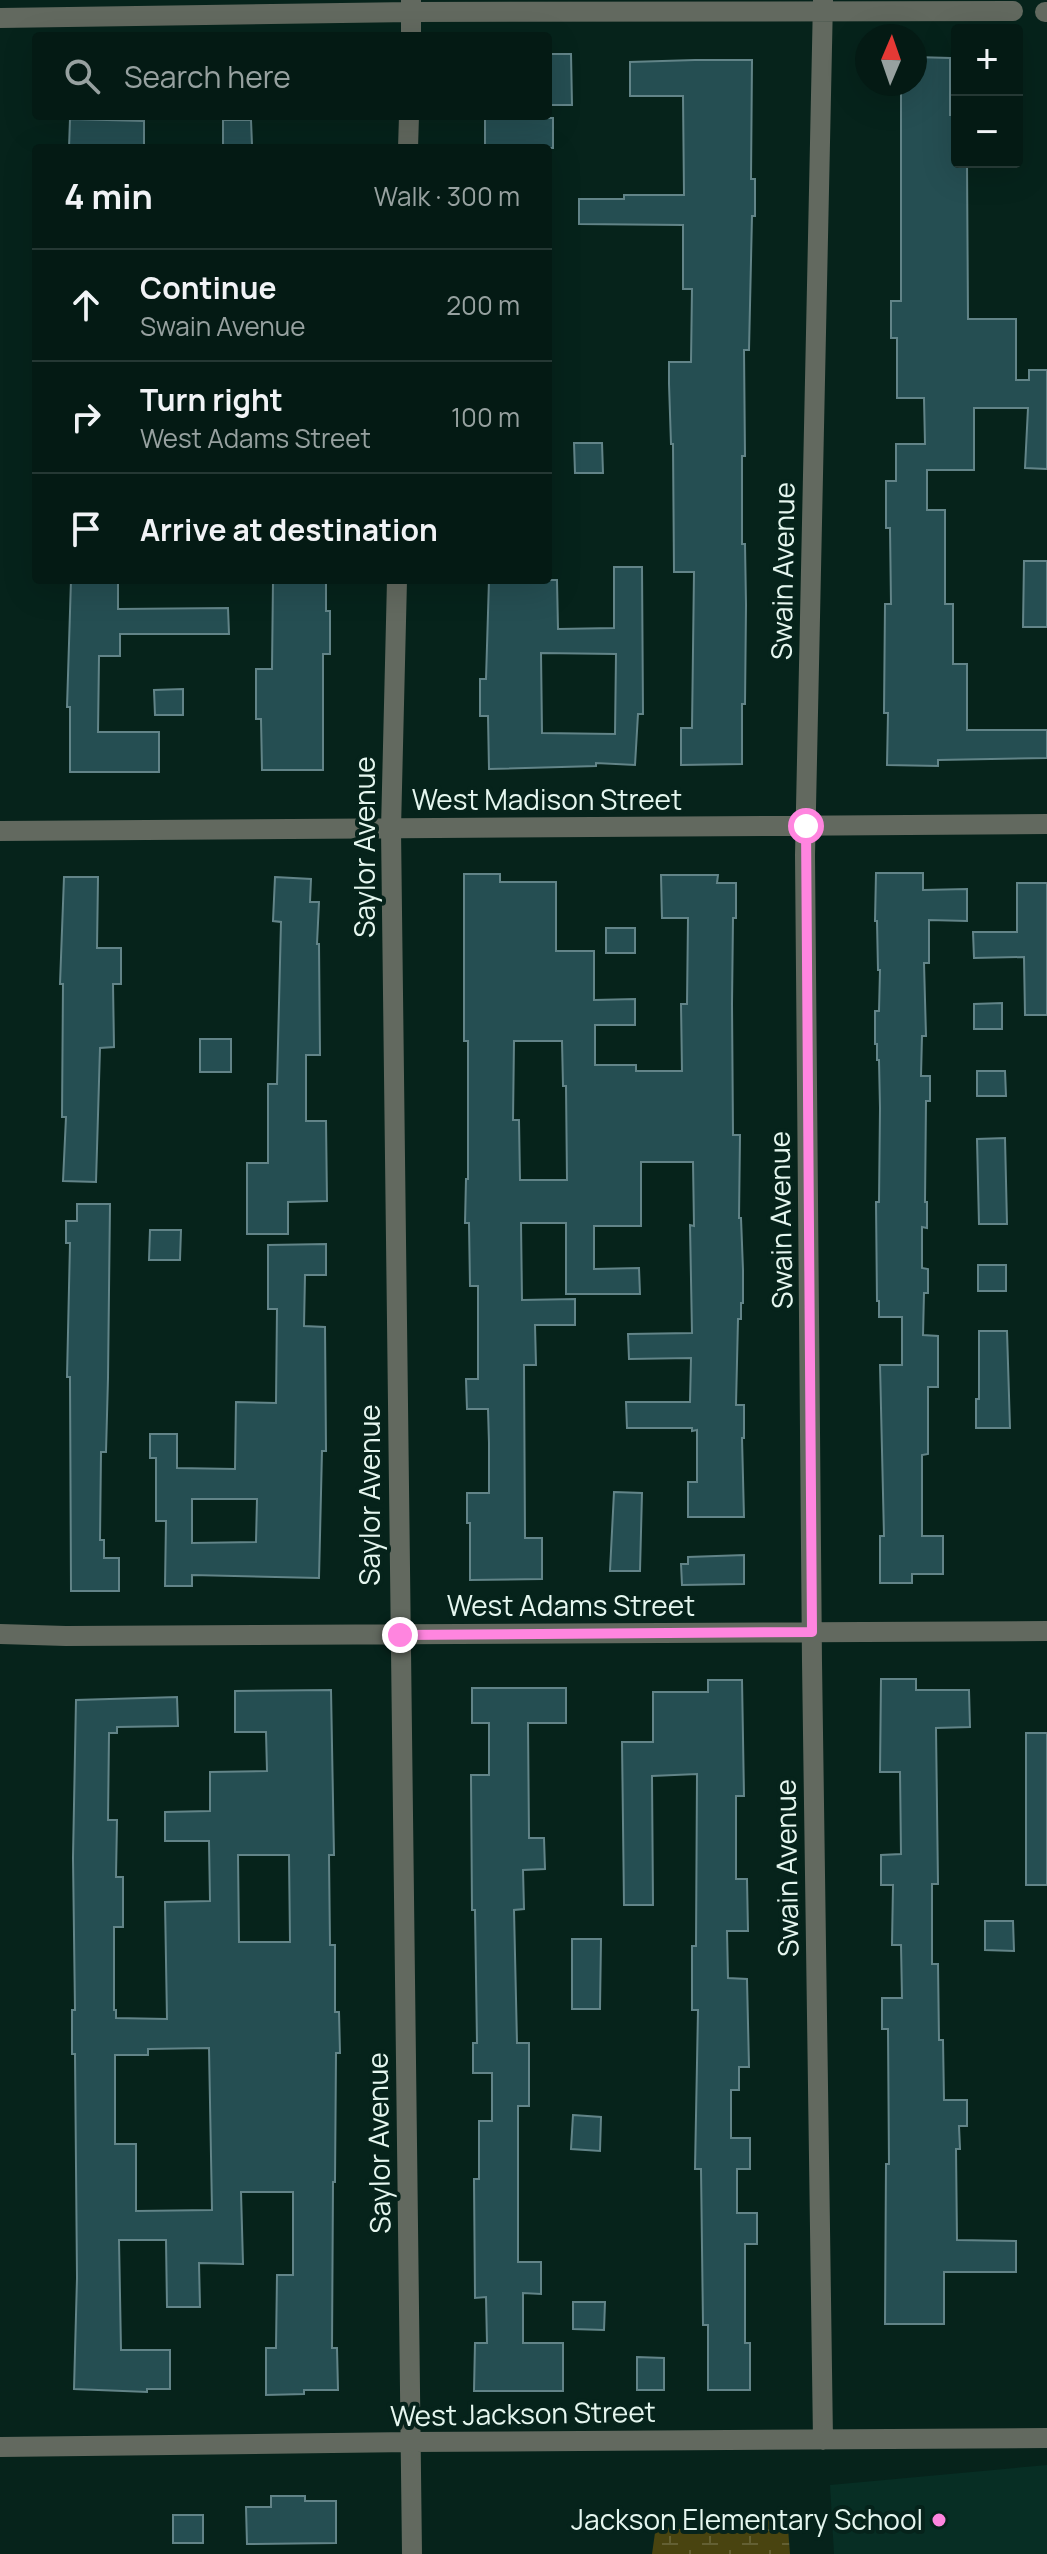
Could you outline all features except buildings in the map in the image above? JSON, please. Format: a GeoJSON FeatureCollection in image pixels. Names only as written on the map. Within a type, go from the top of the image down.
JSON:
{"type":"FeatureCollection","features":[{"type":"Feature","properties":{"kind":"street"},"geometry":{"type":"LineString","coordinates":[[411,6],[411,32]]}},
{"type":"Feature","properties":{"kind":"street"},"geometry":{"type":"LineString","coordinates":[[0,18],[411,6],[823,6],[1013,11]]}},
{"type":"Feature","properties":{"kind":"street","name":"Swain Avenue"},"geometry":{"type":"LineString","coordinates":[[823,6],[806,826],[812,1632],[823,2440]]}},
{"type":"Feature","properties":{"kind":"street"},"geometry":{"type":"LineString","coordinates":[[408,144],[409,120]]}},
{"type":"Feature","properties":{"kind":"street","name":"Saylor Avenue"},"geometry":{"type":"LineString","coordinates":[[397,584],[391,829],[412,2554]]}},
{"type":"Feature","properties":{"kind":"street","name":"West Madison Street"},"geometry":{"type":"LineString","coordinates":[[0,831],[1047,824]]}},
{"type":"Feature","properties":{"kind":"street","name":"West Adams Street"},"geometry":{"type":"LineString","coordinates":[[0,1634],[1047,1631]]}},
{"type":"Feature","properties":{"kind":"street","name":"West Jackson Street"},"geometry":{"type":"LineString","coordinates":[[0,2447],[1047,2438]]}},
{"type":"Feature","properties":{"kind":"shaded area","name":"Jackson Elementary School"},"geometry":{"type":"Polygon","coordinates":[[[1047,2465],[1047,2554],[834,2554],[830,2485],[1047,2465]]]}},
{"type":"Feature","properties":{"kind":"green space"},"geometry":{"type":"Polygon","coordinates":[[[787,2516],[790,2554],[652,2554],[655,2533],[662,2527],[699,2531],[740,2519],[787,2516]]]}},
{"type":"Feature","properties":{"kind":"place","name":"Jackson Elementary School"},"geometry":{"type":"Point","coordinates":[939,2520]}},
{"type":"Feature","properties":{"kind":"route"},"geometry":{"type":"LineString","coordinates":[[400,1635],[812,1632],[806,826]]}}]}
